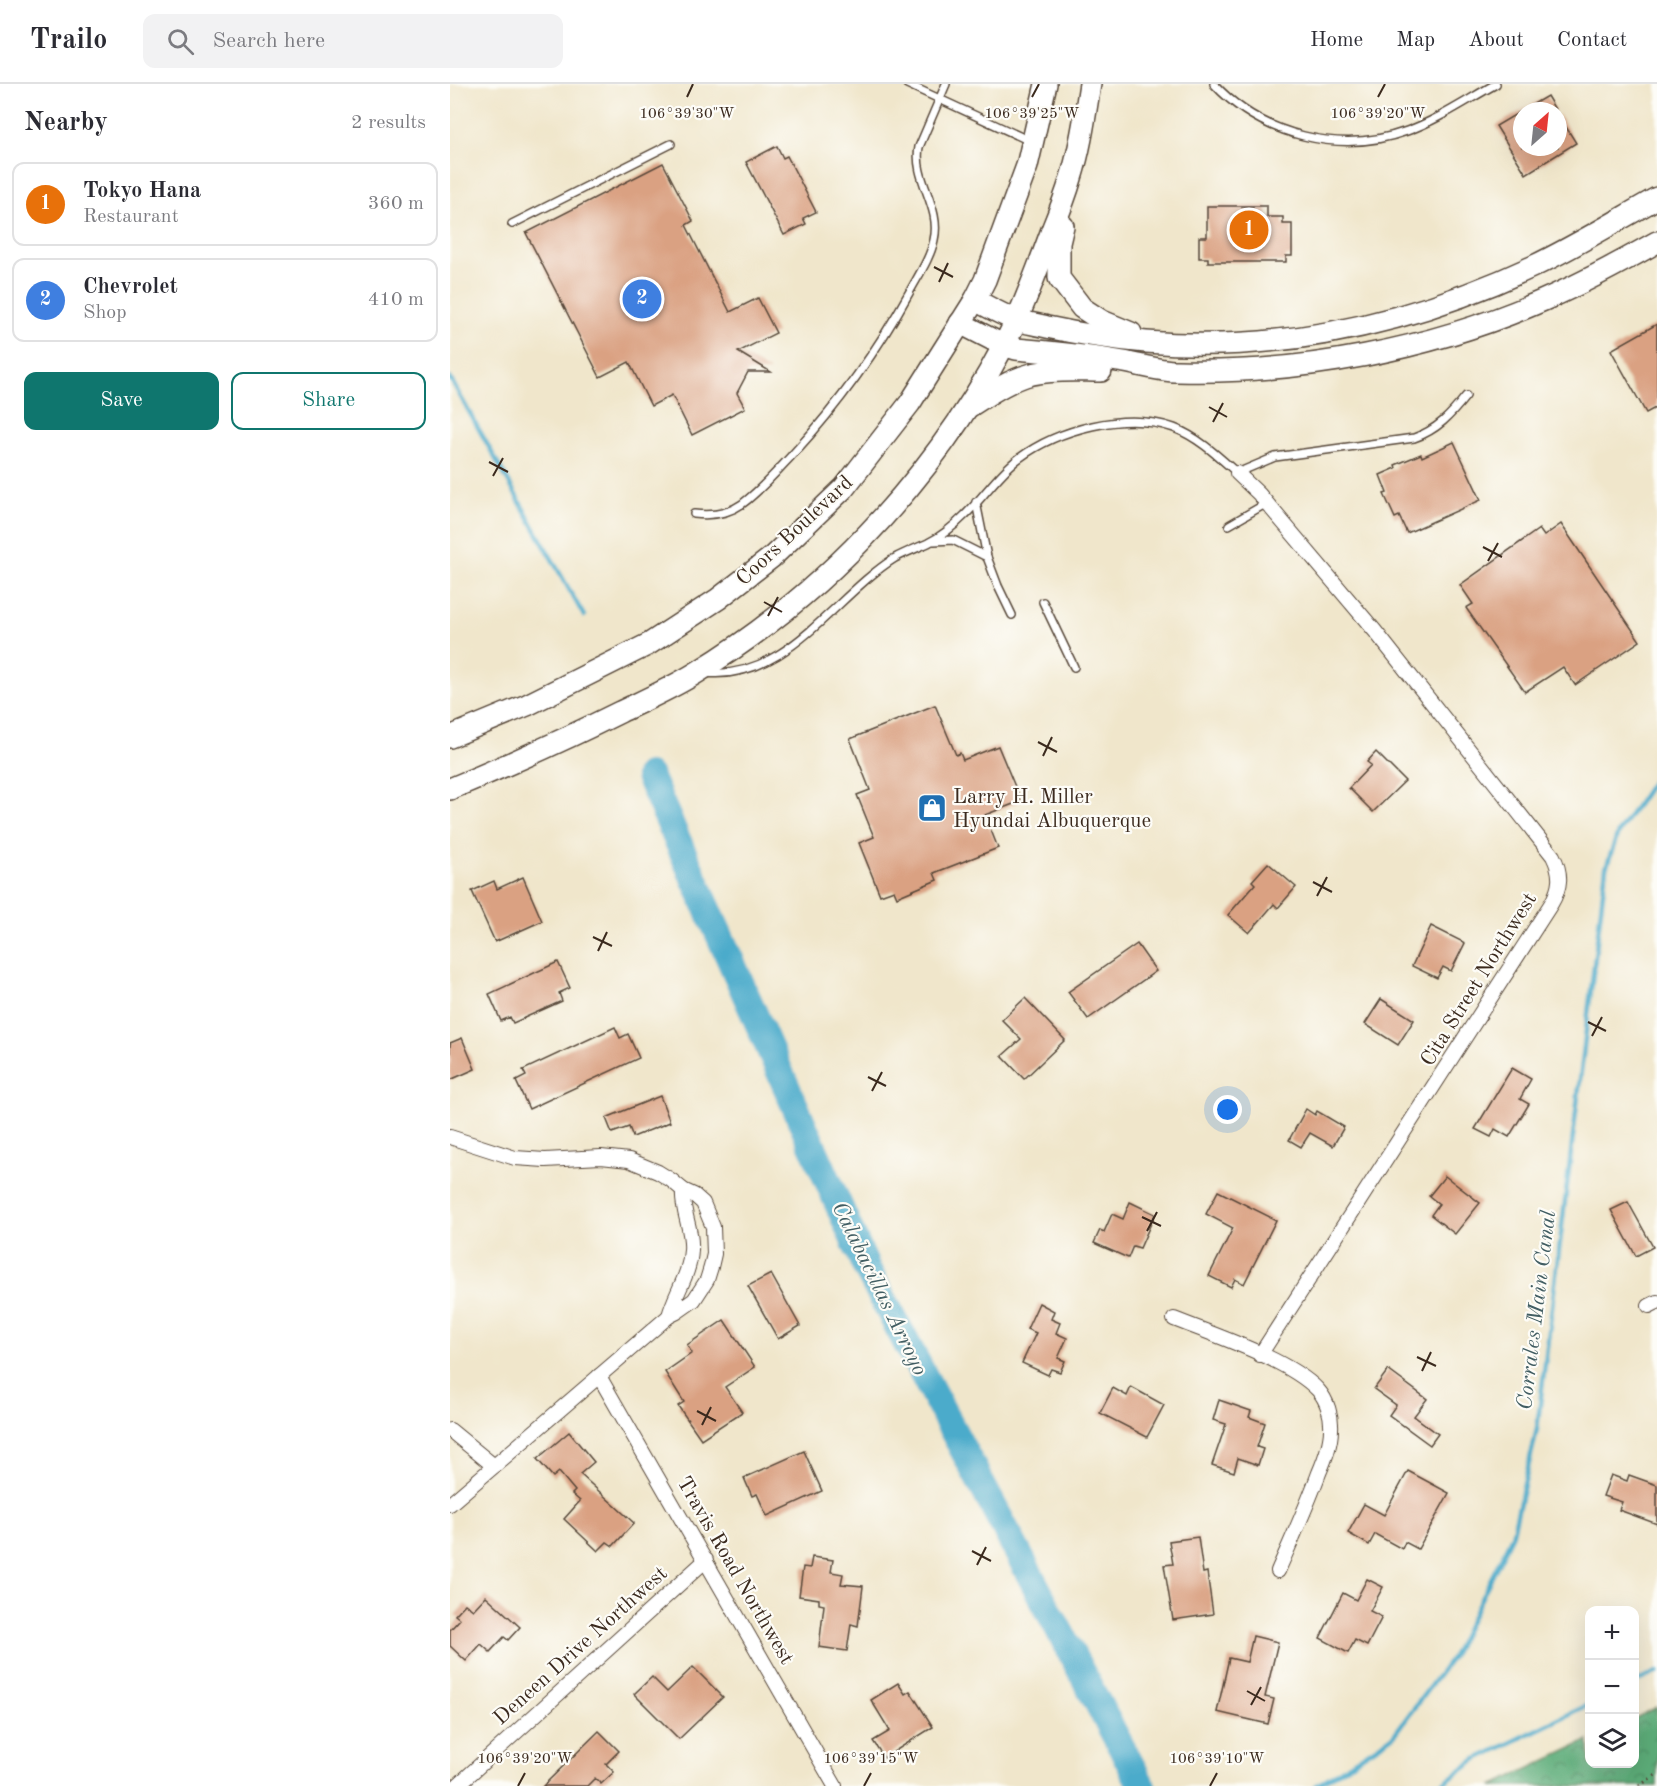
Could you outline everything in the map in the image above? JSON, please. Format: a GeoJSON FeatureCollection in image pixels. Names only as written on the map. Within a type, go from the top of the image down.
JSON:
{"type":"FeatureCollection","features":[{"type":"Feature","properties":{"kind":"main road","name":"Coors Boulevard"},"geometry":{"type":"LineString","coordinates":[[450,737],[527,705],[649,644],[718,599],[772,557],[844,488],[910,404],[985,280],[1027,166],[1046,84]]}},
{"type":"Feature","properties":{"kind":"main road"},"geometry":{"type":"LineString","coordinates":[[1090,84],[1084,125],[1059,243],[1059,278],[1082,308],[1102,321],[1153,342]]}},
{"type":"Feature","properties":{"kind":"main road"},"geometry":{"type":"LineString","coordinates":[[450,789],[542,751],[698,672],[786,608],[863,539],[914,481],[967,408],[1016,320],[1032,284],[1071,178]]}},
{"type":"Feature","properties":{"kind":"main road"},"geometry":{"type":"LineString","coordinates":[[975,300],[1016,320],[1078,334],[1153,342],[1259,343],[1318,336],[1377,324],[1514,275],[1576,244],[1657,198]]}},
{"type":"Feature","properties":{"kind":"main road"},"geometry":{"type":"LineString","coordinates":[[967,408],[1006,385],[1032,374],[1077,370],[1175,371],[1292,366],[1378,352],[1446,336],[1544,300],[1603,273],[1657,242]]}},
{"type":"Feature","properties":{"kind":"main road"},"geometry":{"type":"LineString","coordinates":[[960,323],[1003,345],[1016,349],[1175,371]]}},
{"type":"Feature","properties":{"kind":"street","name":"Cita Street Northwest"},"geometry":{"type":"LineString","coordinates":[[1237,473],[1267,503],[1412,676],[1553,856],[1560,877],[1559,887],[1551,904],[1260,1355]]}},
{"type":"Feature","properties":{"kind":"street"},"geometry":{"type":"LineString","coordinates":[[450,1137],[516,1158],[545,1160],[601,1157],[629,1161],[657,1172],[703,1203],[711,1220],[714,1239],[711,1268],[707,1280],[694,1300],[669,1316],[450,1504]]}},
{"type":"Feature","properties":{"kind":"street"},"geometry":{"type":"LineString","coordinates":[[669,1316],[690,1263],[690,1234],[684,1209],[683,1190]]}},
{"type":"Feature","properties":{"kind":"street"},"geometry":{"type":"LineString","coordinates":[[1174,1319],[1293,1371],[1319,1392],[1330,1416],[1332,1429],[1325,1457],[1278,1571]]}},
{"type":"Feature","properties":{"kind":"street","name":"Travis Road Northwest"},"geometry":{"type":"LineString","coordinates":[[599,1376],[835,1786]]}},
{"type":"Feature","properties":{"kind":"street"},"geometry":{"type":"LineString","coordinates":[[450,1430],[494,1466]]}},
{"type":"Feature","properties":{"kind":"street","name":"Deneen Drive Northwest"},"geometry":{"type":"LineString","coordinates":[[457,1786],[706,1560]]}},
{"type":"Feature","properties":{"kind":"lane"},"geometry":{"type":"LineString","coordinates":[[907,84],[1033,143]]}},
{"type":"Feature","properties":{"kind":"lane"},"geometry":{"type":"LineString","coordinates":[[694,514],[719,514],[731,510],[742,504],[773,475],[851,386],[897,315],[930,253],[936,234],[934,213],[917,157],[919,147],[946,84]]}},
{"type":"Feature","properties":{"kind":"lane"},"geometry":{"type":"LineString","coordinates":[[1214,84],[1244,110],[1281,129],[1308,137],[1351,141],[1390,137],[1408,131],[1429,122],[1496,84]]}},
{"type":"Feature","properties":{"kind":"lane"},"geometry":{"type":"LineString","coordinates":[[512,224],[670,144]]}},
{"type":"Feature","properties":{"kind":"lane"},"geometry":{"type":"LineString","coordinates":[[698,672],[717,674],[741,671],[760,665],[788,648],[867,579],[896,558],[931,541],[966,514],[1017,460],[1042,444],[1075,430],[1109,423],[1150,423],[1174,429],[1204,445],[1237,473],[1275,457],[1414,438],[1445,421],[1466,396]]}},
{"type":"Feature","properties":{"kind":"lane"},"geometry":{"type":"LineString","coordinates":[[976,502],[987,557],[1012,615]]}},
{"type":"Feature","properties":{"kind":"lane"},"geometry":{"type":"LineString","coordinates":[[1229,525],[1267,503]]}},
{"type":"Feature","properties":{"kind":"lane"},"geometry":{"type":"LineString","coordinates":[[931,541],[953,540],[987,557]]}},
{"type":"Feature","properties":{"kind":"lane"},"geometry":{"type":"LineString","coordinates":[[1043,602],[1074,667]]}},
{"type":"Feature","properties":{"kind":"path"},"geometry":{"type":"LineString","coordinates":[[1639,1786],[1657,1774]]}},
{"type":"Feature","properties":{"kind":"green space"},"geometry":{"type":"Polygon","coordinates":[[[1657,1707],[1657,1786],[1492,1786],[1585,1742],[1585,1768],[1639,1768],[1639,1716],[1657,1707]]]}},
{"type":"Feature","properties":{"kind":"building"},"geometry":{"type":"Polygon","coordinates":[[[1547,96],[1551,102],[1537,102],[1547,96]]]}},
{"type":"Feature","properties":{"kind":"building"},"geometry":{"type":"Polygon","coordinates":[[[1513,116],[1513,153],[1496,126],[1513,116]]]}},
{"type":"Feature","properties":{"kind":"building"},"geometry":{"type":"Polygon","coordinates":[[[1567,128],[1576,143],[1567,149],[1567,128]]]}},
{"type":"Feature","properties":{"kind":"building"},"geometry":{"type":"Polygon","coordinates":[[[777,146],[783,158],[787,156],[816,212],[803,218],[806,224],[784,235],[746,162],[777,146]]]}},
{"type":"Feature","properties":{"kind":"building"},"geometry":{"type":"Polygon","coordinates":[[[1515,156],[1555,156],[1526,174],[1515,156]]]}},
{"type":"Feature","properties":{"kind":"building"},"geometry":{"type":"Polygon","coordinates":[[[663,163],[693,221],[686,225],[730,312],[758,298],[776,333],[738,352],[771,372],[748,372],[737,393],[745,408],[692,435],[672,395],[651,406],[629,362],[600,377],[526,233],[663,163]]]}},
{"type":"Feature","properties":{"kind":"building"},"geometry":{"type":"Polygon","coordinates":[[[1207,206],[1267,206],[1267,217],[1283,217],[1283,224],[1292,224],[1292,256],[1286,256],[1286,262],[1208,262],[1208,258],[1199,258],[1199,237],[1207,237],[1207,206]]]}},
{"type":"Feature","properties":{"kind":"building"},"geometry":{"type":"Polygon","coordinates":[[[1657,324],[1657,407],[1646,413],[1611,350],[1657,324]]]}},
{"type":"Feature","properties":{"kind":"building"},"geometry":{"type":"Polygon","coordinates":[[[1454,442],[1481,500],[1407,533],[1399,516],[1395,518],[1384,494],[1387,493],[1380,475],[1396,468],[1395,465],[1421,454],[1422,457],[1454,442]]]}},
{"type":"Feature","properties":{"kind":"building"},"geometry":{"type":"Polygon","coordinates":[[[1561,524],[1640,641],[1575,685],[1563,667],[1525,692],[1466,608],[1473,604],[1460,585],[1539,529],[1544,536],[1561,524]]]}},
{"type":"Feature","properties":{"kind":"building","name":"Larry H. Miller Hyundai Albuquerque"},"geometry":{"type":"Polygon","coordinates":[[[935,705],[956,755],[960,753],[963,760],[998,746],[1021,801],[985,815],[998,848],[934,873],[937,880],[897,897],[894,890],[880,895],[859,843],[874,837],[857,795],[870,790],[850,739],[935,705]]]}},
{"type":"Feature","properties":{"kind":"building"},"geometry":{"type":"Polygon","coordinates":[[[1376,752],[1405,781],[1373,812],[1349,788],[1371,765],[1367,762],[1376,752]]]}},
{"type":"Feature","properties":{"kind":"building"},"geometry":{"type":"Polygon","coordinates":[[[1268,863],[1296,887],[1278,908],[1274,904],[1249,933],[1228,915],[1255,884],[1252,881],[1268,863]]]}},
{"type":"Feature","properties":{"kind":"building"},"geometry":{"type":"Polygon","coordinates":[[[523,877],[542,921],[495,942],[472,891],[494,881],[497,889],[523,877]]]}},
{"type":"Feature","properties":{"kind":"building"},"geometry":{"type":"Polygon","coordinates":[[[1431,926],[1465,943],[1451,971],[1443,967],[1437,978],[1412,966],[1431,926]]]}},
{"type":"Feature","properties":{"kind":"building"},"geometry":{"type":"Polygon","coordinates":[[[1137,944],[1156,971],[1088,1019],[1068,992],[1137,944]]]}},
{"type":"Feature","properties":{"kind":"building"},"geometry":{"type":"Polygon","coordinates":[[[558,962],[570,988],[559,993],[562,1001],[513,1023],[510,1017],[501,1021],[489,994],[558,962]]]}},
{"type":"Feature","properties":{"kind":"building"},"geometry":{"type":"Polygon","coordinates":[[[1025,998],[1065,1040],[1024,1079],[1002,1056],[1021,1039],[1002,1020],[1025,998]]]}},
{"type":"Feature","properties":{"kind":"building"},"geometry":{"type":"Polygon","coordinates":[[[1381,999],[1414,1020],[1398,1045],[1365,1024],[1381,999]]]}},
{"type":"Feature","properties":{"kind":"building"},"geometry":{"type":"Polygon","coordinates":[[[615,1027],[620,1038],[628,1034],[639,1058],[529,1109],[516,1081],[526,1076],[523,1070],[615,1027]]]}},
{"type":"Feature","properties":{"kind":"building"},"geometry":{"type":"Polygon","coordinates":[[[462,1038],[475,1069],[450,1080],[450,1043],[462,1038]]]}},
{"type":"Feature","properties":{"kind":"building"},"geometry":{"type":"Polygon","coordinates":[[[1512,1068],[1531,1079],[1520,1099],[1529,1104],[1509,1137],[1495,1129],[1491,1137],[1475,1129],[1512,1068]]]}},
{"type":"Feature","properties":{"kind":"building"},"geometry":{"type":"Polygon","coordinates":[[[660,1096],[670,1122],[633,1137],[629,1127],[612,1133],[606,1118],[660,1096]]]}},
{"type":"Feature","properties":{"kind":"building"},"geometry":{"type":"Polygon","coordinates":[[[1306,1109],[1315,1115],[1317,1111],[1344,1127],[1333,1146],[1310,1133],[1301,1147],[1289,1140],[1306,1109]]]}},
{"type":"Feature","properties":{"kind":"building"},"geometry":{"type":"Polygon","coordinates":[[[1445,1176],[1480,1203],[1455,1234],[1431,1215],[1439,1204],[1429,1196],[1445,1176]]]}},
{"type":"Feature","properties":{"kind":"building"},"geometry":{"type":"Polygon","coordinates":[[[1218,1191],[1276,1220],[1244,1284],[1235,1279],[1231,1287],[1209,1276],[1233,1228],[1206,1214],[1218,1191]]]}},
{"type":"Feature","properties":{"kind":"building"},"geometry":{"type":"Polygon","coordinates":[[[1130,1202],[1155,1214],[1140,1248],[1133,1246],[1128,1258],[1094,1243],[1100,1230],[1104,1232],[1112,1214],[1123,1219],[1130,1202]]]}},
{"type":"Feature","properties":{"kind":"building"},"geometry":{"type":"Polygon","coordinates":[[[1628,1202],[1653,1247],[1636,1256],[1611,1210],[1628,1202]]]}},
{"type":"Feature","properties":{"kind":"building"},"geometry":{"type":"Polygon","coordinates":[[[771,1274],[800,1326],[778,1339],[748,1286],[771,1274]]]}},
{"type":"Feature","properties":{"kind":"building"},"geometry":{"type":"Polygon","coordinates":[[[1039,1303],[1054,1311],[1051,1319],[1060,1323],[1056,1333],[1067,1338],[1058,1358],[1065,1361],[1060,1372],[1051,1369],[1048,1375],[1022,1363],[1036,1333],[1027,1329],[1039,1303]]]}},
{"type":"Feature","properties":{"kind":"building"},"geometry":{"type":"Polygon","coordinates":[[[724,1320],[755,1367],[725,1387],[742,1412],[701,1439],[678,1406],[684,1402],[665,1372],[692,1353],[687,1345],[724,1320]]]}},
{"type":"Feature","properties":{"kind":"building"},"geometry":{"type":"Polygon","coordinates":[[[1388,1370],[1427,1399],[1414,1416],[1438,1434],[1430,1445],[1389,1415],[1396,1405],[1374,1389],[1388,1370]]]}},
{"type":"Feature","properties":{"kind":"building"},"geometry":{"type":"Polygon","coordinates":[[[1131,1387],[1164,1405],[1147,1437],[1100,1413],[1113,1388],[1127,1396],[1131,1387]]]}},
{"type":"Feature","properties":{"kind":"building"},"geometry":{"type":"Polygon","coordinates":[[[1219,1400],[1251,1411],[1249,1417],[1265,1423],[1257,1447],[1263,1449],[1258,1465],[1238,1458],[1234,1472],[1212,1465],[1226,1424],[1213,1420],[1219,1400]]]}},
{"type":"Feature","properties":{"kind":"building"},"geometry":{"type":"Polygon","coordinates":[[[569,1432],[594,1462],[580,1474],[634,1523],[613,1546],[607,1542],[598,1551],[564,1519],[580,1501],[572,1494],[575,1491],[559,1472],[553,1477],[537,1459],[569,1432]]]}},
{"type":"Feature","properties":{"kind":"building"},"geometry":{"type":"Polygon","coordinates":[[[804,1451],[822,1491],[767,1516],[757,1494],[752,1496],[744,1478],[804,1451]]]}},
{"type":"Feature","properties":{"kind":"building"},"geometry":{"type":"Polygon","coordinates":[[[1408,1471],[1449,1493],[1418,1549],[1405,1542],[1402,1549],[1375,1534],[1369,1545],[1348,1533],[1364,1504],[1384,1515],[1408,1471]]]}},
{"type":"Feature","properties":{"kind":"building"},"geometry":{"type":"Polygon","coordinates":[[[1611,1475],[1627,1481],[1629,1475],[1657,1485],[1657,1524],[1619,1510],[1622,1502],[1603,1496],[1611,1475]]]}},
{"type":"Feature","properties":{"kind":"building"},"geometry":{"type":"Polygon","coordinates":[[[1198,1537],[1203,1573],[1207,1572],[1213,1614],[1173,1620],[1164,1565],[1173,1564],[1169,1541],[1198,1537]]]}},
{"type":"Feature","properties":{"kind":"building"},"geometry":{"type":"Polygon","coordinates":[[[812,1557],[833,1560],[831,1572],[843,1574],[841,1584],[863,1586],[858,1626],[851,1624],[847,1651],[819,1647],[824,1605],[819,1604],[819,1599],[799,1596],[803,1567],[810,1568],[812,1557]]]}},
{"type":"Feature","properties":{"kind":"building"},"geometry":{"type":"Polygon","coordinates":[[[1367,1579],[1383,1587],[1370,1611],[1382,1617],[1367,1646],[1355,1640],[1348,1653],[1320,1638],[1343,1593],[1356,1600],[1367,1579]]]}},
{"type":"Feature","properties":{"kind":"building"},"geometry":{"type":"Polygon","coordinates":[[[486,1596],[520,1627],[508,1640],[504,1637],[490,1652],[481,1644],[466,1661],[450,1646],[450,1630],[460,1619],[455,1615],[465,1604],[473,1610],[486,1596]]]}},
{"type":"Feature","properties":{"kind":"building"},"geometry":{"type":"Polygon","coordinates":[[[1253,1636],[1278,1642],[1265,1697],[1274,1699],[1268,1724],[1217,1712],[1229,1658],[1247,1662],[1253,1636]]]}},
{"type":"Feature","properties":{"kind":"building"},"geometry":{"type":"Polygon","coordinates":[[[693,1667],[723,1697],[679,1739],[634,1694],[652,1677],[667,1692],[693,1667]]]}},
{"type":"Feature","properties":{"kind":"building"},"geometry":{"type":"Polygon","coordinates":[[[898,1683],[905,1694],[910,1691],[933,1727],[884,1758],[873,1741],[890,1731],[871,1700],[898,1683]]]}},
{"type":"Feature","properties":{"kind":"building"},"geometry":{"type":"Polygon","coordinates":[[[599,1731],[619,1751],[606,1764],[614,1772],[601,1784],[595,1778],[587,1786],[543,1786],[599,1731]]]}},
{"type":"Feature","properties":{"kind":"waterway","name":"Calabacillas Arroyo"},"geometry":{"type":"LineString","coordinates":[[450,378],[584,616]]}},
{"type":"Feature","properties":{"kind":"waterway","name":"Corrales Main Canal"},"geometry":{"type":"LineString","coordinates":[[1316,1786],[1393,1736],[1452,1657],[1512,1536],[1537,1429],[1606,868],[1618,833],[1657,775]]}},
{"type":"Feature","properties":{"kind":"waterway","name":"Calabacillas Arroyo"},"geometry":{"type":"LineString","coordinates":[[649,776],[866,1267],[1142,1786]]}},
{"type":"Feature","properties":{"kind":"waterway"},"geometry":{"type":"LineString","coordinates":[[1639,1681],[1657,1672]]}},
{"type":"Feature","properties":{"kind":"waterway"},"geometry":{"type":"LineString","coordinates":[[1439,1786],[1475,1760],[1585,1706]]}},
{"type":"Feature","properties":{"kind":"place","name":"Tokyo Hana"},"geometry":{"type":"Point","coordinates":[1249,230]}},
{"type":"Feature","properties":{"kind":"place","name":"Chevrolet"},"geometry":{"type":"Point","coordinates":[642,299]}},
{"type":"Feature","properties":{"kind":"place","name":"Larry H. Miller Hyundai Albuquerque"},"geometry":{"type":"Point","coordinates":[932,808]}}]}
